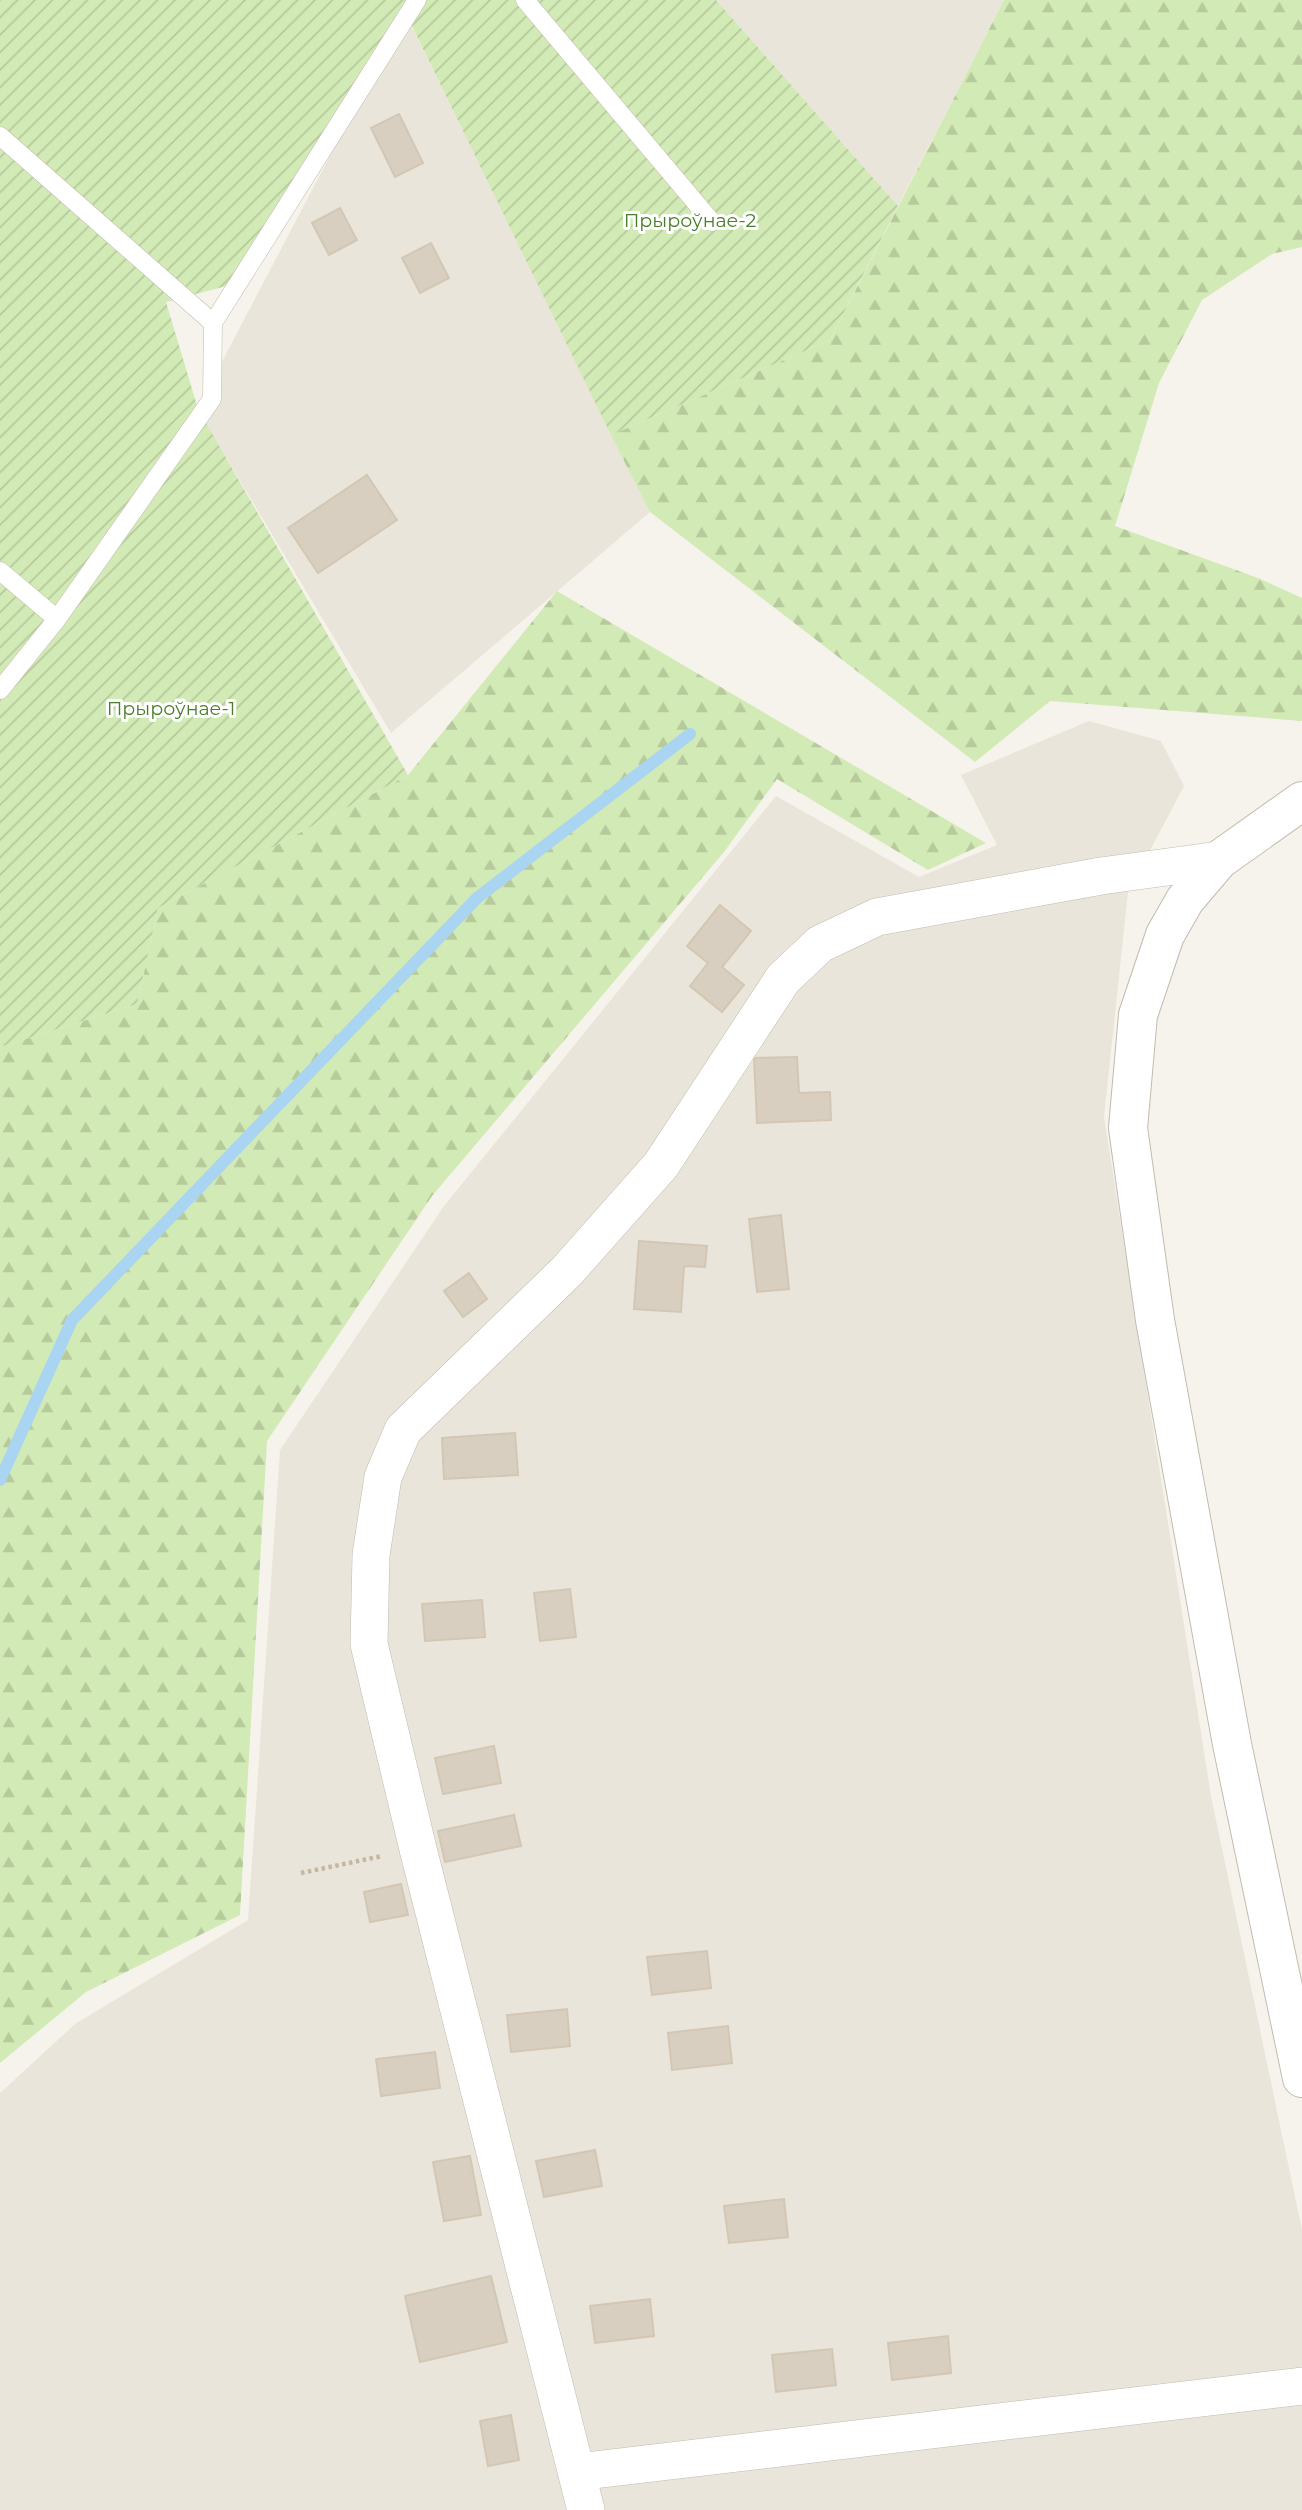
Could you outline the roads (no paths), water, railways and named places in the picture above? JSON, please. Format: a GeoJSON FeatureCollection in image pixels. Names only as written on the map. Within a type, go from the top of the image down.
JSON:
{"type":"FeatureCollection","features":[{"type":"Feature","properties":{"kind":"street"},"geometry":{"type":"LineString","coordinates":[[1302,801],[1219,860],[1185,900],[1165,935],[1138,1015],[1128,1128],[1154,1320],[1233,1744],[1302,2078]]}},
{"type":"Feature","properties":{"kind":"street"},"geometry":{"type":"LineString","coordinates":[[586,2510],[418,1849],[369,1644],[371,1555],[383,1477],[403,1430],[567,1271],[661,1165],[783,979],[820,944],[877,917],[1101,876],[1219,860]]}},
{"type":"Feature","properties":{"kind":"street"},"geometry":{"type":"LineString","coordinates":[[577,2472],[1302,2386]]}},
{"type":"Feature","properties":{"kind":"lane"},"geometry":{"type":"LineString","coordinates":[[0,690],[57,619],[212,399],[213,323],[417,0]]}},
{"type":"Feature","properties":{"kind":"lane"},"geometry":{"type":"LineString","coordinates":[[525,0],[712,222]]}},
{"type":"Feature","properties":{"kind":"lane"},"geometry":{"type":"LineString","coordinates":[[0,136],[213,323]]}},
{"type":"Feature","properties":{"kind":"lane"},"geometry":{"type":"LineString","coordinates":[[0,571],[57,619]]}},
{"type":"Feature","properties":{"kind":"waterway"},"geometry":{"type":"LineString","coordinates":[[0,1480],[72,1320],[477,898],[690,734]]}},
{"type":"Feature","properties":{"kind":"park label","name":"Прыроўнае-2"},"geometry":{"type":"Point","coordinates":[690,220]}},
{"type":"Feature","properties":{"kind":"park label","name":"Прыроўнае-1"},"geometry":{"type":"Point","coordinates":[171,708]}}]}
